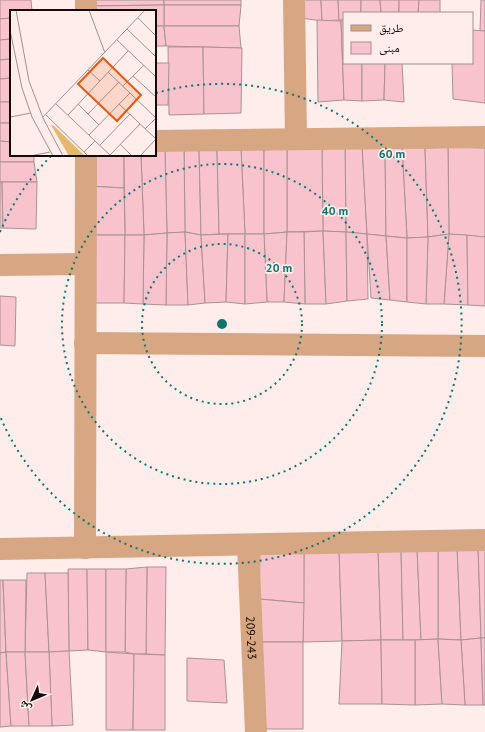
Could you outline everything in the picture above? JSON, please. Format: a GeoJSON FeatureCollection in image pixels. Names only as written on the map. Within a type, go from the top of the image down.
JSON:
{"type":"FeatureCollection","features":[{"type":"Feature","properties":{"kind":"street"},"geometry":{"type":"LineString","coordinates":[[294,0],[296,139]]}},
{"type":"Feature","properties":{"kind":"street"},"geometry":{"type":"LineString","coordinates":[[156,141],[485,137]]}},
{"type":"Feature","properties":{"kind":"street"},"geometry":{"type":"LineString","coordinates":[[85,548],[86,156]]}},
{"type":"Feature","properties":{"kind":"street"},"geometry":{"type":"LineString","coordinates":[[0,265],[85,264]]}},
{"type":"Feature","properties":{"kind":"street"},"geometry":{"type":"LineString","coordinates":[[85,343],[485,346]]}},
{"type":"Feature","properties":{"kind":"street"},"geometry":{"type":"LineString","coordinates":[[0,549],[485,540]]}},
{"type":"Feature","properties":{"kind":"street","name":"209-243"},"geometry":{"type":"LineString","coordinates":[[248,545],[256,732]]}},
{"type":"Feature","properties":{"kind":"building"},"geometry":{"type":"Polygon","coordinates":[[[0,0],[31,0],[32,10],[10,10],[10,18],[0,19],[0,0]]]}},
{"type":"Feature","properties":{"kind":"building"},"geometry":{"type":"Polygon","coordinates":[[[89,0],[164,0],[164,5],[88,6],[89,0]]]}},
{"type":"Feature","properties":{"kind":"building"},"geometry":{"type":"Polygon","coordinates":[[[164,0],[241,0],[241,5],[164,5],[164,0]]]}},
{"type":"Feature","properties":{"kind":"building"},"geometry":{"type":"Polygon","coordinates":[[[301,0],[321,0],[322,21],[301,18],[301,0]]]}},
{"type":"Feature","properties":{"kind":"building"},"geometry":{"type":"Polygon","coordinates":[[[321,0],[338,0],[339,20],[322,21],[321,0]]]}},
{"type":"Feature","properties":{"kind":"building"},"geometry":{"type":"Polygon","coordinates":[[[338,0],[361,0],[361,12],[343,12],[343,20],[339,20],[338,0]]]}},
{"type":"Feature","properties":{"kind":"building"},"geometry":{"type":"Polygon","coordinates":[[[361,0],[380,0],[381,12],[361,12],[361,0]]]}},
{"type":"Feature","properties":{"kind":"building"},"geometry":{"type":"Polygon","coordinates":[[[380,0],[399,0],[399,12],[381,12],[380,0]]]}},
{"type":"Feature","properties":{"kind":"building"},"geometry":{"type":"Polygon","coordinates":[[[399,0],[419,0],[418,12],[399,12],[399,0]]]}},
{"type":"Feature","properties":{"kind":"building"},"geometry":{"type":"Polygon","coordinates":[[[419,0],[440,0],[440,12],[418,12],[419,0]]]}},
{"type":"Feature","properties":{"kind":"building"},"geometry":{"type":"Polygon","coordinates":[[[481,0],[485,0],[485,31],[480,31],[481,0]]]}},
{"type":"Feature","properties":{"kind":"building"},"geometry":{"type":"Polygon","coordinates":[[[164,5],[241,5],[239,26],[164,26],[164,5]]]}},
{"type":"Feature","properties":{"kind":"building"},"geometry":{"type":"Polygon","coordinates":[[[164,5],[164,26],[156,26],[156,10],[88,10],[88,6],[164,5]]]}},
{"type":"Feature","properties":{"kind":"building"},"geometry":{"type":"Polygon","coordinates":[[[10,18],[10,39],[0,40],[0,19],[10,18]]]}},
{"type":"Feature","properties":{"kind":"building"},"geometry":{"type":"Polygon","coordinates":[[[317,20],[341,21],[344,100],[318,102],[317,20]]]}},
{"type":"Feature","properties":{"kind":"building"},"geometry":{"type":"Polygon","coordinates":[[[343,20],[343,64],[362,64],[362,101],[344,100],[341,21],[343,20]]]}},
{"type":"Feature","properties":{"kind":"building"},"geometry":{"type":"Polygon","coordinates":[[[156,26],[164,26],[166,46],[156,46],[156,26]]]}},
{"type":"Feature","properties":{"kind":"building"},"geometry":{"type":"Polygon","coordinates":[[[164,26],[239,26],[241,48],[166,46],[164,26]]]}},
{"type":"Feature","properties":{"kind":"building"},"geometry":{"type":"Polygon","coordinates":[[[473,30],[485,31],[485,103],[453,99],[452,64],[473,64],[473,30]]]}},
{"type":"Feature","properties":{"kind":"building"},"geometry":{"type":"Polygon","coordinates":[[[10,39],[10,59],[0,60],[0,40],[10,39]]]}},
{"type":"Feature","properties":{"kind":"building"},"geometry":{"type":"Polygon","coordinates":[[[168,47],[203,47],[204,114],[169,115],[168,47]]]}},
{"type":"Feature","properties":{"kind":"building"},"geometry":{"type":"Polygon","coordinates":[[[203,47],[242,48],[241,113],[204,114],[203,47]]]}},
{"type":"Feature","properties":{"kind":"building"},"geometry":{"type":"Polygon","coordinates":[[[10,59],[10,78],[0,79],[0,60],[10,59]]]}},
{"type":"Feature","properties":{"kind":"building"},"geometry":{"type":"Polygon","coordinates":[[[156,63],[169,63],[168,105],[156,105],[156,63]]]}},
{"type":"Feature","properties":{"kind":"building"},"geometry":{"type":"Polygon","coordinates":[[[362,64],[385,64],[384,100],[362,101],[362,64]]]}},
{"type":"Feature","properties":{"kind":"building"},"geometry":{"type":"Polygon","coordinates":[[[385,64],[402,64],[404,102],[384,100],[385,64]]]}},
{"type":"Feature","properties":{"kind":"building"},"geometry":{"type":"Polygon","coordinates":[[[10,78],[10,102],[0,102],[0,79],[10,78]]]}},
{"type":"Feature","properties":{"kind":"building"},"geometry":{"type":"Polygon","coordinates":[[[0,102],[10,102],[10,123],[0,123],[0,102]]]}},
{"type":"Feature","properties":{"kind":"building"},"geometry":{"type":"Polygon","coordinates":[[[0,123],[10,123],[10,142],[0,141],[0,123]]]}},
{"type":"Feature","properties":{"kind":"building"},"geometry":{"type":"Polygon","coordinates":[[[0,141],[10,142],[10,156],[34,156],[34,162],[0,162],[0,141]]]}},
{"type":"Feature","properties":{"kind":"building"},"geometry":{"type":"Polygon","coordinates":[[[345,145],[362,145],[367,234],[346,232],[345,145]]]}},
{"type":"Feature","properties":{"kind":"building"},"geometry":{"type":"Polygon","coordinates":[[[345,145],[346,232],[323,231],[322,148],[345,145]]]}},
{"type":"Feature","properties":{"kind":"building"},"geometry":{"type":"Polygon","coordinates":[[[362,145],[385,147],[386,236],[367,234],[362,145]]]}},
{"type":"Feature","properties":{"kind":"building"},"geometry":{"type":"Polygon","coordinates":[[[402,146],[425,148],[428,237],[407,238],[402,146]]]}},
{"type":"Feature","properties":{"kind":"building"},"geometry":{"type":"Polygon","coordinates":[[[402,146],[407,238],[386,236],[385,147],[402,146]]]}},
{"type":"Feature","properties":{"kind":"building"},"geometry":{"type":"Polygon","coordinates":[[[448,147],[485,148],[485,237],[449,234],[448,147]]]}},
{"type":"Feature","properties":{"kind":"building"},"geometry":{"type":"Polygon","coordinates":[[[448,147],[449,234],[428,237],[425,148],[448,147]]]}},
{"type":"Feature","properties":{"kind":"building"},"geometry":{"type":"Polygon","coordinates":[[[184,148],[199,148],[201,235],[185,232],[184,148]]]}},
{"type":"Feature","properties":{"kind":"building"},"geometry":{"type":"Polygon","coordinates":[[[184,148],[185,232],[167,233],[165,151],[184,148]]]}},
{"type":"Feature","properties":{"kind":"building"},"geometry":{"type":"Polygon","coordinates":[[[199,148],[217,149],[219,234],[201,235],[199,148]]]}},
{"type":"Feature","properties":{"kind":"building"},"geometry":{"type":"Polygon","coordinates":[[[241,148],[264,150],[264,234],[245,234],[241,148]]]}},
{"type":"Feature","properties":{"kind":"building"},"geometry":{"type":"Polygon","coordinates":[[[241,148],[245,234],[219,234],[217,149],[241,148]]]}},
{"type":"Feature","properties":{"kind":"building"},"geometry":{"type":"Polygon","coordinates":[[[287,148],[322,148],[323,231],[287,232],[287,148]]]}},
{"type":"Feature","properties":{"kind":"building"},"geometry":{"type":"Polygon","coordinates":[[[287,148],[287,232],[264,234],[264,150],[287,148]]]}},
{"type":"Feature","properties":{"kind":"building"},"geometry":{"type":"Polygon","coordinates":[[[156,149],[165,151],[167,233],[144,235],[141,156],[156,156],[156,149]]]}},
{"type":"Feature","properties":{"kind":"building"},"geometry":{"type":"Polygon","coordinates":[[[87,156],[124,156],[124,188],[88,186],[87,156]]]}},
{"type":"Feature","properties":{"kind":"building"},"geometry":{"type":"Polygon","coordinates":[[[124,156],[141,156],[144,235],[125,235],[124,156]]]}},
{"type":"Feature","properties":{"kind":"building"},"geometry":{"type":"Polygon","coordinates":[[[0,162],[34,162],[37,182],[0,182],[0,162]]]}},
{"type":"Feature","properties":{"kind":"building"},"geometry":{"type":"Polygon","coordinates":[[[0,182],[2,182],[3,228],[0,228],[0,182]]]}},
{"type":"Feature","properties":{"kind":"building"},"geometry":{"type":"Polygon","coordinates":[[[2,182],[37,182],[36,229],[3,228],[2,182]]]}},
{"type":"Feature","properties":{"kind":"building"},"geometry":{"type":"Polygon","coordinates":[[[88,186],[124,188],[125,235],[85,235],[88,186]]]}},
{"type":"Feature","properties":{"kind":"building"},"geometry":{"type":"Polygon","coordinates":[[[323,231],[326,304],[305,304],[304,232],[323,231]]]}},
{"type":"Feature","properties":{"kind":"building"},"geometry":{"type":"Polygon","coordinates":[[[323,231],[346,232],[347,301],[326,304],[323,231]]]}},
{"type":"Feature","properties":{"kind":"building"},"geometry":{"type":"Polygon","coordinates":[[[185,232],[188,305],[166,305],[167,233],[185,232]]]}},
{"type":"Feature","properties":{"kind":"building"},"geometry":{"type":"Polygon","coordinates":[[[185,232],[201,235],[205,303],[188,305],[185,232]]]}},
{"type":"Feature","properties":{"kind":"building"},"geometry":{"type":"Polygon","coordinates":[[[287,232],[284,302],[267,302],[264,234],[287,232]]]}},
{"type":"Feature","properties":{"kind":"building"},"geometry":{"type":"Polygon","coordinates":[[[287,232],[304,232],[305,304],[284,302],[287,232]]]}},
{"type":"Feature","properties":{"kind":"building"},"geometry":{"type":"Polygon","coordinates":[[[346,232],[367,234],[368,299],[347,301],[346,232]]]}},
{"type":"Feature","properties":{"kind":"building"},"geometry":{"type":"Polygon","coordinates":[[[167,233],[166,305],[143,304],[144,235],[167,233]]]}},
{"type":"Feature","properties":{"kind":"building"},"geometry":{"type":"Polygon","coordinates":[[[228,234],[226,302],[205,303],[201,235],[228,234]]]}},
{"type":"Feature","properties":{"kind":"building"},"geometry":{"type":"Polygon","coordinates":[[[228,234],[245,234],[245,304],[226,302],[228,234]]]}},
{"type":"Feature","properties":{"kind":"building"},"geometry":{"type":"Polygon","coordinates":[[[245,234],[264,234],[267,302],[245,304],[245,234]]]}},
{"type":"Feature","properties":{"kind":"building"},"geometry":{"type":"Polygon","coordinates":[[[367,234],[386,236],[390,300],[371,298],[367,234]]]}},
{"type":"Feature","properties":{"kind":"building"},"geometry":{"type":"Polygon","coordinates":[[[449,234],[467,235],[468,305],[444,304],[449,234]]]}},
{"type":"Feature","properties":{"kind":"building"},"geometry":{"type":"Polygon","coordinates":[[[449,234],[444,304],[426,304],[428,237],[449,234]]]}},
{"type":"Feature","properties":{"kind":"building"},"geometry":{"type":"Polygon","coordinates":[[[85,235],[125,235],[124,303],[90,303],[85,235]]]}},
{"type":"Feature","properties":{"kind":"building"},"geometry":{"type":"Polygon","coordinates":[[[125,235],[144,235],[143,304],[124,303],[125,235]]]}},
{"type":"Feature","properties":{"kind":"building"},"geometry":{"type":"Polygon","coordinates":[[[467,235],[485,237],[485,306],[468,305],[467,235]]]}},
{"type":"Feature","properties":{"kind":"building"},"geometry":{"type":"Polygon","coordinates":[[[386,236],[407,238],[407,302],[390,300],[386,236]]]}},
{"type":"Feature","properties":{"kind":"building"},"geometry":{"type":"Polygon","coordinates":[[[428,237],[426,304],[407,302],[407,238],[428,237]]]}},
{"type":"Feature","properties":{"kind":"building"},"geometry":{"type":"Polygon","coordinates":[[[0,296],[16,297],[15,346],[0,345],[0,296]]]}},
{"type":"Feature","properties":{"kind":"building"},"geometry":{"type":"Polygon","coordinates":[[[457,546],[461,640],[438,639],[438,548],[457,546]]]}},
{"type":"Feature","properties":{"kind":"building"},"geometry":{"type":"Polygon","coordinates":[[[457,546],[478,546],[481,638],[461,640],[457,546]]]}},
{"type":"Feature","properties":{"kind":"building"},"geometry":{"type":"Polygon","coordinates":[[[478,546],[485,546],[485,638],[481,638],[478,546]]]}},
{"type":"Feature","properties":{"kind":"building"},"geometry":{"type":"Polygon","coordinates":[[[339,548],[342,641],[303,642],[304,551],[339,548]]]}},
{"type":"Feature","properties":{"kind":"building"},"geometry":{"type":"Polygon","coordinates":[[[339,548],[378,548],[381,640],[342,641],[339,548]]]}},
{"type":"Feature","properties":{"kind":"building"},"geometry":{"type":"Polygon","coordinates":[[[378,548],[401,548],[403,640],[381,640],[378,548]]]}},
{"type":"Feature","properties":{"kind":"building"},"geometry":{"type":"Polygon","coordinates":[[[401,548],[417,548],[421,640],[403,640],[401,548]]]}},
{"type":"Feature","properties":{"kind":"building"},"geometry":{"type":"Polygon","coordinates":[[[417,548],[438,548],[438,639],[421,640],[417,548]]]}},
{"type":"Feature","properties":{"kind":"building"},"geometry":{"type":"Polygon","coordinates":[[[304,551],[304,603],[259,599],[260,552],[304,551]]]}},
{"type":"Feature","properties":{"kind":"building"},"geometry":{"type":"Polygon","coordinates":[[[147,567],[166,567],[165,655],[146,654],[147,567]]]}},
{"type":"Feature","properties":{"kind":"building"},"geometry":{"type":"Polygon","coordinates":[[[147,567],[146,654],[134,654],[125,652],[126,569],[147,567]]]}},
{"type":"Feature","properties":{"kind":"building"},"geometry":{"type":"Polygon","coordinates":[[[68,569],[87,569],[88,650],[69,651],[68,569]]]}},
{"type":"Feature","properties":{"kind":"building"},"geometry":{"type":"Polygon","coordinates":[[[87,569],[106,569],[106,652],[88,650],[87,569]]]}},
{"type":"Feature","properties":{"kind":"building"},"geometry":{"type":"Polygon","coordinates":[[[106,569],[126,569],[125,652],[106,652],[106,569]]]}},
{"type":"Feature","properties":{"kind":"building"},"geometry":{"type":"Polygon","coordinates":[[[27,573],[45,573],[49,652],[25,652],[27,573]]]}},
{"type":"Feature","properties":{"kind":"building"},"geometry":{"type":"Polygon","coordinates":[[[45,573],[68,573],[69,651],[49,652],[45,573]]]}},
{"type":"Feature","properties":{"kind":"building"},"geometry":{"type":"Polygon","coordinates":[[[0,580],[3,580],[6,652],[0,653],[0,580]]]}},
{"type":"Feature","properties":{"kind":"building"},"geometry":{"type":"Polygon","coordinates":[[[3,580],[26,580],[25,652],[6,652],[3,580]]]}},
{"type":"Feature","properties":{"kind":"building"},"geometry":{"type":"Polygon","coordinates":[[[259,599],[304,603],[303,642],[262,642],[259,599]]]}},
{"type":"Feature","properties":{"kind":"building"},"geometry":{"type":"Polygon","coordinates":[[[481,638],[483,705],[465,705],[461,640],[481,638]]]}},
{"type":"Feature","properties":{"kind":"building"},"geometry":{"type":"Polygon","coordinates":[[[481,638],[485,638],[485,705],[483,705],[481,638]]]}},
{"type":"Feature","properties":{"kind":"building"},"geometry":{"type":"Polygon","coordinates":[[[438,639],[442,704],[415,705],[415,640],[438,639]]]}},
{"type":"Feature","properties":{"kind":"building"},"geometry":{"type":"Polygon","coordinates":[[[438,639],[461,640],[465,705],[442,704],[438,639]]]}},
{"type":"Feature","properties":{"kind":"building"},"geometry":{"type":"Polygon","coordinates":[[[381,640],[382,704],[339,704],[342,641],[381,640]]]}},
{"type":"Feature","properties":{"kind":"building"},"geometry":{"type":"Polygon","coordinates":[[[381,640],[415,640],[415,705],[382,704],[381,640]]]}},
{"type":"Feature","properties":{"kind":"building"},"geometry":{"type":"Polygon","coordinates":[[[262,642],[303,642],[303,729],[261,729],[262,642]]]}},
{"type":"Feature","properties":{"kind":"building"},"geometry":{"type":"Polygon","coordinates":[[[69,651],[73,725],[52,726],[49,652],[69,651]]]}},
{"type":"Feature","properties":{"kind":"building"},"geometry":{"type":"Polygon","coordinates":[[[6,652],[11,726],[0,727],[0,653],[6,652]]]}},
{"type":"Feature","properties":{"kind":"building"},"geometry":{"type":"Polygon","coordinates":[[[6,652],[25,652],[29,726],[11,726],[6,652]]]}},
{"type":"Feature","properties":{"kind":"building"},"geometry":{"type":"Polygon","coordinates":[[[25,652],[49,652],[52,726],[29,726],[25,652]]]}},
{"type":"Feature","properties":{"kind":"building"},"geometry":{"type":"Polygon","coordinates":[[[106,652],[134,654],[133,730],[106,730],[106,652]]]}},
{"type":"Feature","properties":{"kind":"building"},"geometry":{"type":"Polygon","coordinates":[[[134,654],[165,655],[165,730],[133,730],[134,654]]]}},
{"type":"Feature","properties":{"kind":"building"},"geometry":{"type":"Polygon","coordinates":[[[187,658],[224,660],[227,703],[187,701],[187,658]]]}}]}
